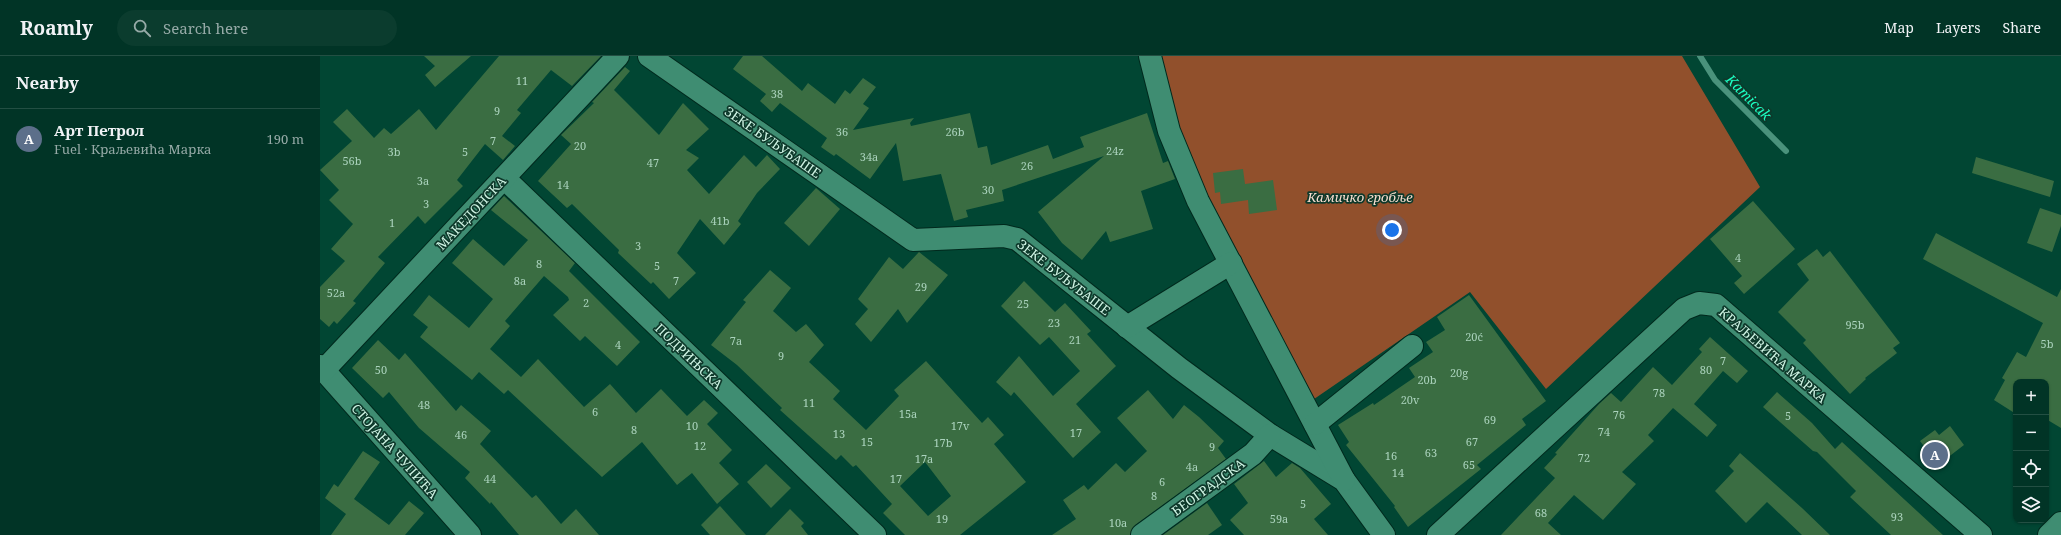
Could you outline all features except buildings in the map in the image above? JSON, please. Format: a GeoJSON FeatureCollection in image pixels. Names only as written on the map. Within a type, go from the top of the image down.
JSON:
{"type":"FeatureCollection","features":[{"type":"Feature","properties":{"kind":"street","name":"МАКЕДОНСКА"},"geometry":{"type":"LineString","coordinates":[[322,368],[504,178],[618,56]]}},
{"type":"Feature","properties":{"kind":"street","name":"ЗЕКЕ БУЉУБАШЕ"},"geometry":{"type":"LineString","coordinates":[[649,56],[913,240],[1004,236],[1017,239],[1179,368],[1270,435],[1344,480],[1384,535]]}},
{"type":"Feature","properties":{"kind":"street"},"geometry":{"type":"LineString","coordinates":[[1150,56],[1169,131],[1198,201],[1344,480]]}},
{"type":"Feature","properties":{"kind":"street","name":"ПОДРИЊСКА"},"geometry":{"type":"LineString","coordinates":[[504,178],[875,535]]}},
{"type":"Feature","properties":{"kind":"street"},"geometry":{"type":"LineString","coordinates":[[1127,327],[1231,263]]}},
{"type":"Feature","properties":{"kind":"street","name":"КРАЉЕВИЋА МАРКА"},"geometry":{"type":"LineString","coordinates":[[1438,535],[1684,309],[1699,302],[1716,305],[1981,535]]}},
{"type":"Feature","properties":{"kind":"street"},"geometry":{"type":"LineString","coordinates":[[1315,424],[1412,346]]}},
{"type":"Feature","properties":{"kind":"street","name":"СТОЈАНА ЧУПИЋА"},"geometry":{"type":"LineString","coordinates":[[322,368],[470,535]]}},
{"type":"Feature","properties":{"kind":"street","name":"БЕОГРАДСКА"},"geometry":{"type":"LineString","coordinates":[[1142,535],[1254,454],[1270,435]]}},
{"type":"Feature","properties":{"kind":"street"},"geometry":{"type":"LineString","coordinates":[[2049,535],[2061,523]]}},
{"type":"Feature","properties":{"kind":"green space","name":"Камичко гробље"},"geometry":{"type":"Polygon","coordinates":[[[1148,56],[1682,56],[1760,187],[1546,389],[1470,292],[1301,408],[1179,138],[1148,56]]]}},
{"type":"Feature","properties":{"kind":"waterway","name":"Kamicak"},"geometry":{"type":"LineString","coordinates":[[1700,56],[1715,80],[1786,151]]}},
{"type":"Feature","properties":{"kind":"place","name":"Арт Петрол"},"geometry":{"type":"Point","coordinates":[1935,455]}}]}
